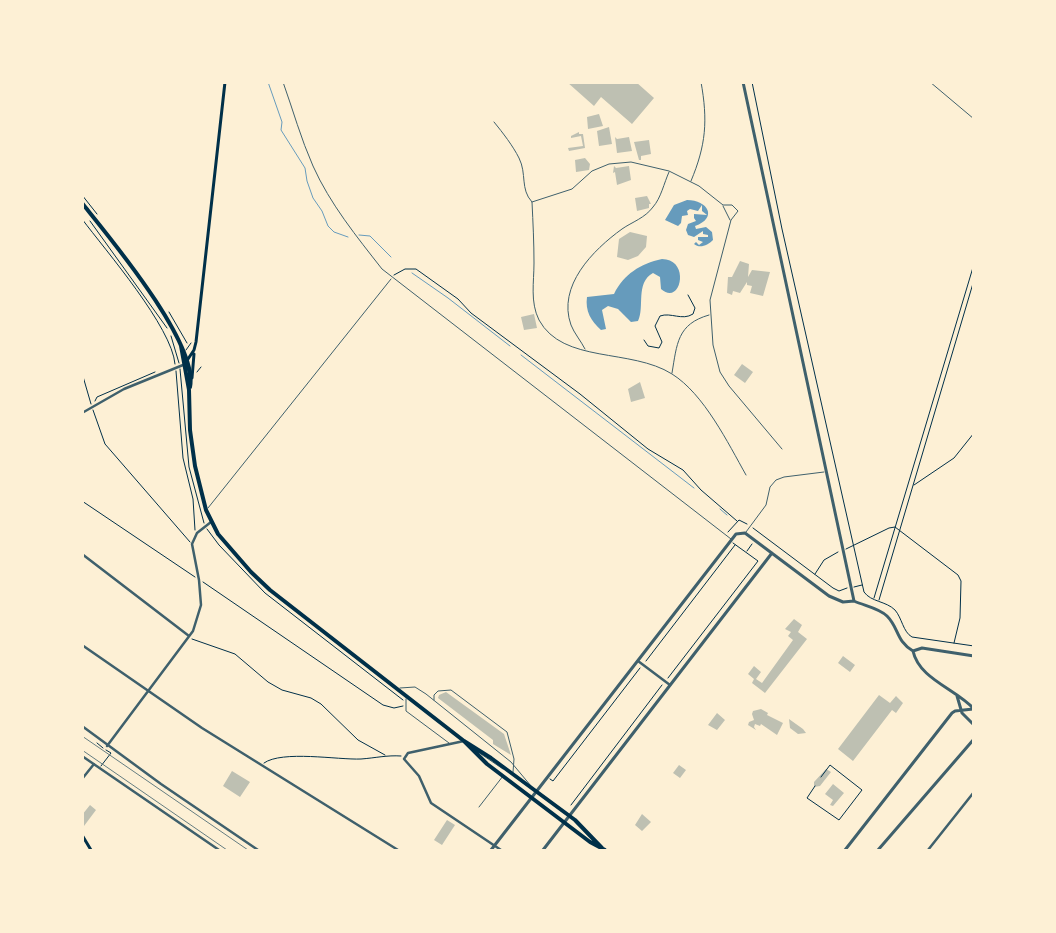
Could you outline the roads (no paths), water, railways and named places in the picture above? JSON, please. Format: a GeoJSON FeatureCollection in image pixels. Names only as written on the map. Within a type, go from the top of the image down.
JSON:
{"type":"FeatureCollection","features":[{"type":"Feature","properties":{"kind":"main road"},"geometry":{"type":"LineString","coordinates":[[189,390],[192,378],[225,82]]}},
{"type":"Feature","properties":{"kind":"main road"},"geometry":{"type":"LineString","coordinates":[[82,202],[174,330],[188,360],[192,378]]}},
{"type":"Feature","properties":{"kind":"main road"},"geometry":{"type":"LineString","coordinates":[[181,346],[181,365],[189,390],[191,439],[195,466],[206,510],[211,522],[227,546],[259,580],[464,741],[571,813],[604,849]]}},
{"type":"Feature","properties":{"kind":"main road"},"geometry":{"type":"LineString","coordinates":[[181,365],[188,360],[194,350]]}},
{"type":"Feature","properties":{"kind":"main road"},"geometry":{"type":"LineString","coordinates":[[464,741],[467,746],[532,798],[590,842],[604,849]]}},
{"type":"Feature","properties":{"kind":"main road"},"geometry":{"type":"LineString","coordinates":[[82,835],[91,850]]}},
{"type":"Feature","properties":{"kind":"street"},"geometry":{"type":"LineString","coordinates":[[743,82],[845,549],[854,601]]}},
{"type":"Feature","properties":{"kind":"street"},"geometry":{"type":"LineString","coordinates":[[82,413],[124,389],[181,365]]}},
{"type":"Feature","properties":{"kind":"street"},"geometry":{"type":"LineString","coordinates":[[107,746],[189,636],[200,613],[199,580],[192,544],[197,533],[211,522]]}},
{"type":"Feature","properties":{"kind":"street"},"geometry":{"type":"LineString","coordinates":[[491,850],[731,540],[740,532],[745,533],[829,596],[843,602],[854,601],[884,614],[891,620],[900,641],[913,650],[915,660],[922,669],[956,695],[962,697],[974,709]]}},
{"type":"Feature","properties":{"kind":"street"},"geometry":{"type":"LineString","coordinates":[[82,554],[189,636]]}},
{"type":"Feature","properties":{"kind":"street"},"geometry":{"type":"LineString","coordinates":[[543,850],[772,554]]}},
{"type":"Feature","properties":{"kind":"street"},"geometry":{"type":"LineString","coordinates":[[82,645],[232,748],[398,850]]}},
{"type":"Feature","properties":{"kind":"street"},"geometry":{"type":"LineString","coordinates":[[913,650],[922,648],[974,656]]}},
{"type":"Feature","properties":{"kind":"street"},"geometry":{"type":"LineString","coordinates":[[638,661],[670,686]]}},
{"type":"Feature","properties":{"kind":"street"},"geometry":{"type":"LineString","coordinates":[[956,695],[960,710],[974,725]]}},
{"type":"Feature","properties":{"kind":"street"},"geometry":{"type":"LineString","coordinates":[[845,850],[950,716],[955,711],[974,709]]}},
{"type":"Feature","properties":{"kind":"street"},"geometry":{"type":"LineString","coordinates":[[82,726],[107,746],[258,850]]}},
{"type":"Feature","properties":{"kind":"street"},"geometry":{"type":"LineString","coordinates":[[878,850],[974,738]]}},
{"type":"Feature","properties":{"kind":"street"},"geometry":{"type":"LineString","coordinates":[[464,741],[408,753],[404,757],[418,776],[431,803],[501,850]]}},
{"type":"Feature","properties":{"kind":"street"},"geometry":{"type":"LineString","coordinates":[[82,756],[219,850]]}},
{"type":"Feature","properties":{"kind":"street"},"geometry":{"type":"LineString","coordinates":[[82,779],[94,764]]}},
{"type":"Feature","properties":{"kind":"street"},"geometry":{"type":"LineString","coordinates":[[928,850],[974,792]]}},
{"type":"Feature","properties":{"kind":"lane"},"geometry":{"type":"LineString","coordinates":[[283,82],[313,166],[332,201],[361,242],[392,278],[731,540]]}},
{"type":"Feature","properties":{"kind":"lane"},"geometry":{"type":"LineString","coordinates":[[691,182],[703,147],[706,130],[706,109],[701,82]]}},
{"type":"Feature","properties":{"kind":"lane"},"geometry":{"type":"LineString","coordinates":[[930,82],[974,119]]}},
{"type":"Feature","properties":{"kind":"lane"},"geometry":{"type":"LineString","coordinates":[[494,122],[519,158],[523,172],[524,191],[532,202],[533,288],[537,314],[542,323],[555,338],[571,348],[596,354],[641,360],[672,374],[695,395],[746,475]]}},
{"type":"Feature","properties":{"kind":"lane"},"geometry":{"type":"LineString","coordinates":[[532,202],[572,189],[592,171],[609,164],[631,162],[669,171],[691,182],[723,205],[731,220]]}},
{"type":"Feature","properties":{"kind":"lane"},"geometry":{"type":"LineString","coordinates":[[585,350],[572,325],[569,312],[569,298],[574,283],[583,265],[597,248],[655,206],[669,171]]}},
{"type":"Feature","properties":{"kind":"lane"},"geometry":{"type":"LineString","coordinates":[[723,205],[734,206],[738,211],[731,220],[710,300],[713,344],[720,372],[729,386],[782,450]]}},
{"type":"Feature","properties":{"kind":"lane"},"geometry":{"type":"LineString","coordinates":[[206,510],[392,278]]}},
{"type":"Feature","properties":{"kind":"lane"},"geometry":{"type":"LineString","coordinates":[[672,374],[676,348],[683,330],[696,319],[710,315]]}},
{"type":"Feature","properties":{"kind":"lane"},"geometry":{"type":"LineString","coordinates":[[745,533],[766,504],[770,487],[776,480],[784,477],[828,471]]}},
{"type":"Feature","properties":{"kind":"lane"},"geometry":{"type":"LineString","coordinates":[[398,688],[415,687],[434,700],[511,762],[538,790]]}},
{"type":"Feature","properties":{"kind":"lane"},"geometry":{"type":"LineString","coordinates":[[434,700],[434,695],[438,691],[451,690],[507,732],[513,750],[513,783]]}},
{"type":"Feature","properties":{"kind":"lane"},"geometry":{"type":"LineString","coordinates":[[407,696],[406,711],[452,745]]}},
{"type":"Feature","properties":{"kind":"lane"},"geometry":{"type":"LineString","coordinates":[[467,746],[501,770],[505,769],[511,762]]}},
{"type":"Feature","properties":{"kind":"lane"},"geometry":{"type":"LineString","coordinates":[[479,806],[504,776]]}},
{"type":"Feature","properties":{"kind":"water"},"geometry":{"type":"Polygon","coordinates":[[[687,200],[700,203],[708,210],[708,214],[706,219],[695,226],[696,229],[706,227],[712,232],[713,240],[706,245],[699,246],[694,244],[696,242],[699,245],[703,242],[698,240],[698,237],[708,237],[708,235],[703,234],[703,231],[694,237],[688,235],[686,230],[688,224],[696,221],[694,214],[707,215],[702,211],[702,205],[698,211],[690,209],[687,211],[688,215],[682,216],[681,223],[678,226],[665,220],[674,205],[687,200]]]}},
{"type":"Feature","properties":{"kind":"water"},"geometry":{"type":"Polygon","coordinates":[[[662,259],[671,261],[677,266],[680,273],[680,281],[674,292],[668,293],[661,289],[660,277],[653,273],[647,277],[642,289],[638,321],[631,322],[618,309],[608,306],[602,310],[606,329],[601,330],[594,323],[590,315],[587,307],[587,297],[614,294],[628,275],[640,267],[662,259]]]}},
{"type":"Feature","properties":{"kind":"waterway"},"geometry":{"type":"LineString","coordinates":[[268,82],[282,122],[281,130],[305,168],[313,198],[322,211],[328,226],[334,232],[348,237]]}},
{"type":"Feature","properties":{"kind":"waterway"},"geometry":{"type":"LineString","coordinates":[[359,235],[370,236],[391,257]]}},
{"type":"Feature","properties":{"kind":"waterway"},"geometry":{"type":"LineString","coordinates":[[412,273],[510,346]]}},
{"type":"Feature","properties":{"kind":"waterway"},"geometry":{"type":"LineString","coordinates":[[521,355],[694,488]]}},
{"type":"Feature","properties":{"kind":"waterway"},"geometry":{"type":"LineString","coordinates":[[720,509],[727,515]]}},
{"type":"Feature","properties":{"kind":"railway"},"geometry":{"type":"LineString","coordinates":[[82,736],[248,850]]}},
{"type":"Feature","properties":{"kind":"railway"},"geometry":{"type":"LineString","coordinates":[[82,750],[227,850]]}}]}
